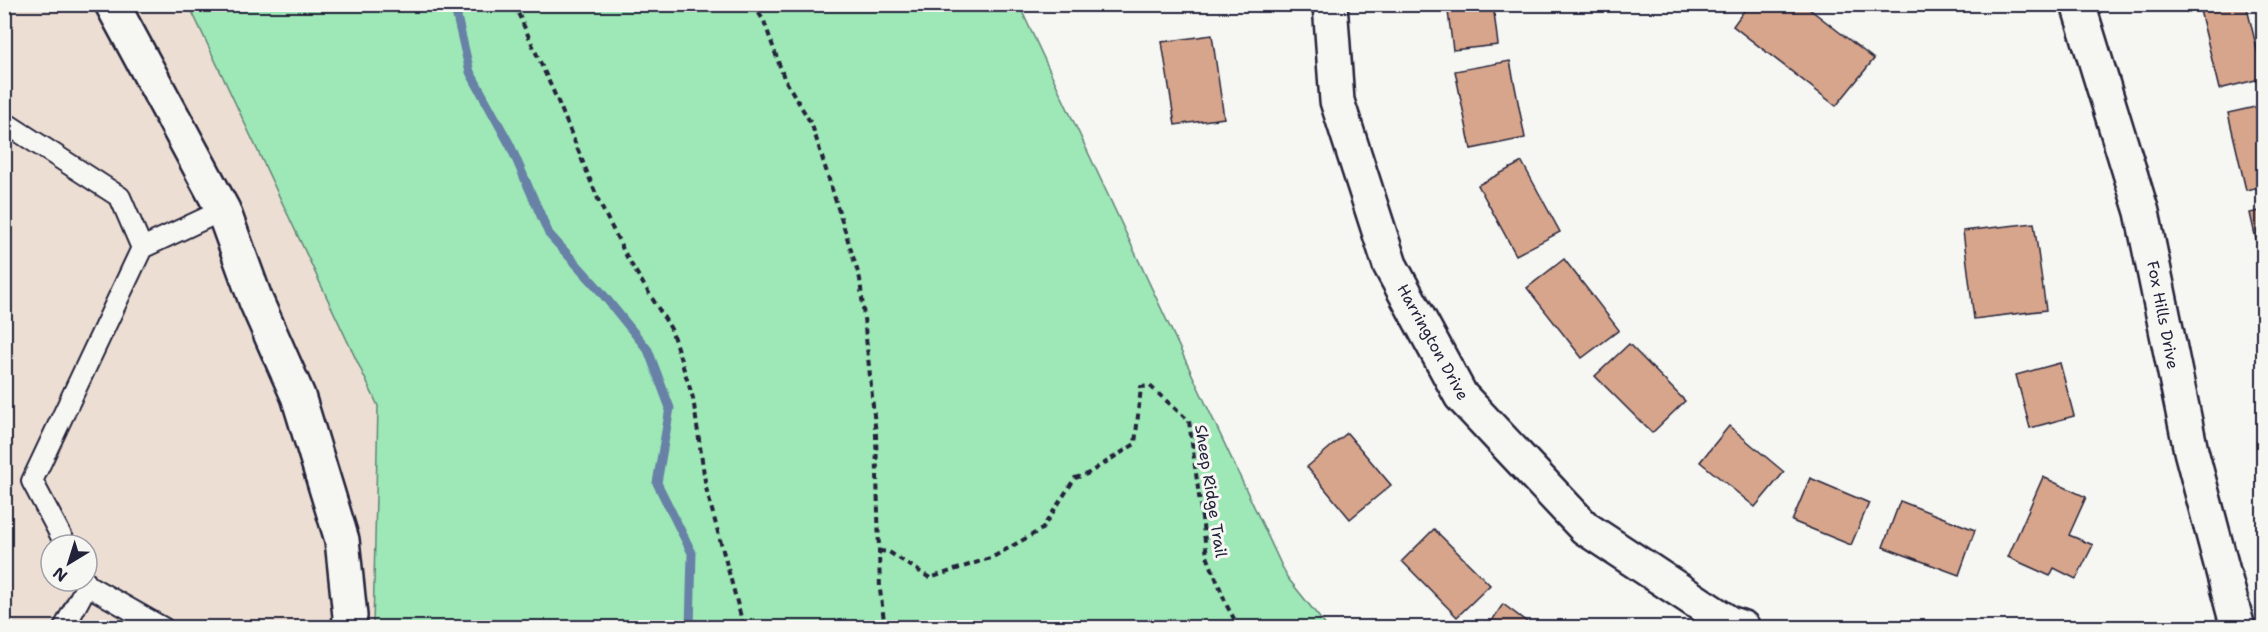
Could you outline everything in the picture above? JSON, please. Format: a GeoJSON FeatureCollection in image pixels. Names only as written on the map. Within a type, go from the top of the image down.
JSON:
{"type":"FeatureCollection","features":[{"type":"Feature","properties":{"kind":"street"},"geometry":{"type":"LineString","coordinates":[[112,4],[223,210],[256,301],[298,396],[342,540],[350,616],[349,627]]}},
{"type":"Feature","properties":{"kind":"street","name":"Harrington Drive"},"geometry":{"type":"LineString","coordinates":[[1330,4],[1337,101],[1390,265],[1461,396],[1585,528],[1729,622],[1743,627]]}},
{"type":"Feature","properties":{"kind":"street","name":"Fox Hills Drive"},"geometry":{"type":"LineString","coordinates":[[2078,4],[2142,212],[2191,451],[2238,627]]}},
{"type":"Feature","properties":{"kind":"lane"},"geometry":{"type":"LineString","coordinates":[[4,122],[120,197],[142,248]]}},
{"type":"Feature","properties":{"kind":"lane"},"geometry":{"type":"LineString","coordinates":[[60,533],[32,481],[142,248],[223,210]]}},
{"type":"Feature","properties":{"kind":"lane"},"geometry":{"type":"LineString","coordinates":[[99,590],[163,627]]}},
{"type":"Feature","properties":{"kind":"lane"},"geometry":{"type":"LineString","coordinates":[[64,627],[81,593]]}},
{"type":"Feature","properties":{"kind":"path"},"geometry":{"type":"LineString","coordinates":[[514,4],[560,106],[600,204],[627,259],[670,329],[693,398],[706,488],[744,627]]}},
{"type":"Feature","properties":{"kind":"path"},"geometry":{"type":"LineString","coordinates":[[753,4],[764,21],[784,78],[812,125],[860,279],[876,435],[880,590],[885,627]]}},
{"type":"Feature","properties":{"kind":"path","name":"Sheep Ridge Trail"},"geometry":{"type":"LineString","coordinates":[[879,550],[889,552],[930,578],[993,557],[1042,529],[1075,478],[1087,474],[1135,444],[1141,387],[1150,386],[1189,421],[1207,556],[1227,606],[1239,627]]}},
{"type":"Feature","properties":{"kind":"shaded area"},"geometry":{"type":"Polygon","coordinates":[[[4,5],[189,5],[378,406],[373,627],[5,627],[4,5]]]}},
{"type":"Feature","properties":{"kind":"green space"},"geometry":{"type":"Polygon","coordinates":[[[189,5],[1019,5],[1287,577],[1327,627],[373,627],[378,406],[189,5]]]}},
{"type":"Feature","properties":{"kind":"building"},"geometry":{"type":"Polygon","coordinates":[[[1447,4],[1493,4],[1498,45],[1453,50],[1447,4]]]}},
{"type":"Feature","properties":{"kind":"building"},"geometry":{"type":"Polygon","coordinates":[[[1749,4],[1777,4],[1785,11],[1790,4],[1803,4],[1874,59],[1836,106],[1733,26],[1749,4]]]}},
{"type":"Feature","properties":{"kind":"building"},"geometry":{"type":"Polygon","coordinates":[[[2246,4],[2264,78],[2219,89],[2199,6],[2246,4]]]}},
{"type":"Feature","properties":{"kind":"building"},"geometry":{"type":"Polygon","coordinates":[[[1212,35],[1224,118],[1175,125],[1162,42],[1212,35]]]}},
{"type":"Feature","properties":{"kind":"building"},"geometry":{"type":"Polygon","coordinates":[[[1510,61],[1525,138],[1471,149],[1455,71],[1510,61]]]}},
{"type":"Feature","properties":{"kind":"building"},"geometry":{"type":"Polygon","coordinates":[[[2264,105],[2264,186],[2246,190],[2228,113],[2264,105]]]}},
{"type":"Feature","properties":{"kind":"building"},"geometry":{"type":"Polygon","coordinates":[[[1522,162],[1560,232],[1516,255],[1478,185],[1522,162]]]}},
{"type":"Feature","properties":{"kind":"building"},"geometry":{"type":"Polygon","coordinates":[[[2264,210],[2264,275],[2250,213],[2264,210]]]}},
{"type":"Feature","properties":{"kind":"building"},"geometry":{"type":"Polygon","coordinates":[[[2034,223],[2046,310],[1974,319],[1963,231],[2034,223]]]}},
{"type":"Feature","properties":{"kind":"building"},"geometry":{"type":"Polygon","coordinates":[[[1564,259],[1619,330],[1582,358],[1527,288],[1564,259]]]}},
{"type":"Feature","properties":{"kind":"building"},"geometry":{"type":"Polygon","coordinates":[[[1629,344],[1685,401],[1652,433],[1595,376],[1629,344]]]}},
{"type":"Feature","properties":{"kind":"building"},"geometry":{"type":"Polygon","coordinates":[[[2060,363],[2074,416],[2030,428],[2016,375],[2060,363]]]}},
{"type":"Feature","properties":{"kind":"building"},"geometry":{"type":"Polygon","coordinates":[[[1729,426],[1784,472],[1755,507],[1700,462],[1729,426]]]}},
{"type":"Feature","properties":{"kind":"building"},"geometry":{"type":"Polygon","coordinates":[[[1347,433],[1391,485],[1350,519],[1307,467],[1347,433]]]}},
{"type":"Feature","properties":{"kind":"building"},"geometry":{"type":"Polygon","coordinates":[[[2043,477],[2086,497],[2069,535],[2093,545],[2076,579],[2054,568],[2050,576],[2008,557],[2043,477]]]}},
{"type":"Feature","properties":{"kind":"building"},"geometry":{"type":"Polygon","coordinates":[[[1810,478],[1869,503],[1851,545],[1792,521],[1810,478]]]}},
{"type":"Feature","properties":{"kind":"building"},"geometry":{"type":"Polygon","coordinates":[[[1900,501],[1975,530],[1959,575],[1883,547],[1900,501]]]}},
{"type":"Feature","properties":{"kind":"building"},"geometry":{"type":"Polygon","coordinates":[[[1434,529],[1490,585],[1457,617],[1402,561],[1434,529]]]}},
{"type":"Feature","properties":{"kind":"building"},"geometry":{"type":"Polygon","coordinates":[[[1503,604],[1535,628],[1487,628],[1503,604]]]}},
{"type":"Feature","properties":{"kind":"waterway"},"geometry":{"type":"LineString","coordinates":[[454,4],[470,72],[510,145],[549,234],[597,287],[648,350],[670,408],[657,483],[692,553],[690,628]]}}]}
